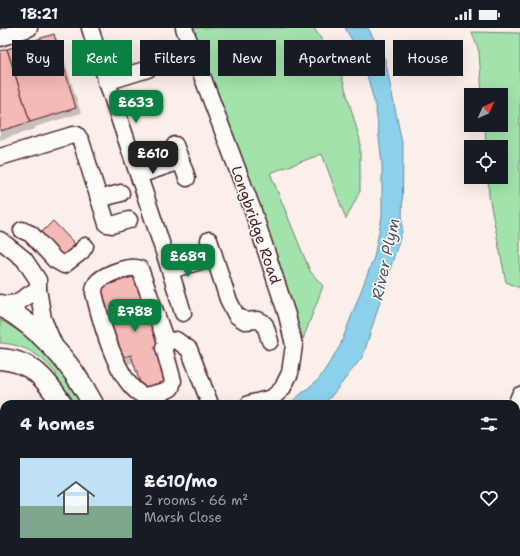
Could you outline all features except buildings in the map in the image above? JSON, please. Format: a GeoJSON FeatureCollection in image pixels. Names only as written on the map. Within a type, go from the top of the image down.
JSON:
{"type":"FeatureCollection","features":[{"type":"Feature","properties":{"kind":"main road"},"geometry":{"type":"LineString","coordinates":[[0,305],[17,315],[54,347],[79,379],[91,400]]}},
{"type":"Feature","properties":{"kind":"main road"},"geometry":{"type":"LineString","coordinates":[[0,359],[8,359],[22,363],[33,369],[43,378],[59,400]]}},
{"type":"Feature","properties":{"kind":"street"},"geometry":{"type":"LineString","coordinates":[[0,38],[29,28]]}},
{"type":"Feature","properties":{"kind":"street"},"geometry":{"type":"LineString","coordinates":[[90,28],[106,82],[171,270],[184,313]]}},
{"type":"Feature","properties":{"kind":"street","name":"Longbridge Road"},"geometry":{"type":"LineString","coordinates":[[184,28],[252,208],[287,315],[294,345],[290,373],[282,389],[272,398],[264,400]]}},
{"type":"Feature","properties":{"kind":"street"},"geometry":{"type":"LineString","coordinates":[[106,82],[140,71]]}},
{"type":"Feature","properties":{"kind":"street"},"geometry":{"type":"LineString","coordinates":[[0,157],[77,135],[81,141],[99,199],[109,225],[129,220]]}},
{"type":"Feature","properties":{"kind":"street"},"geometry":{"type":"LineString","coordinates":[[175,145],[186,178]]}},
{"type":"Feature","properties":{"kind":"street"},"geometry":{"type":"LineString","coordinates":[[139,176],[181,161]]}},
{"type":"Feature","properties":{"kind":"street"},"geometry":{"type":"LineString","coordinates":[[99,199],[121,193]]}},
{"type":"Feature","properties":{"kind":"street"},"geometry":{"type":"LineString","coordinates":[[22,230],[31,234],[55,260],[64,265],[81,252],[85,246]]}},
{"type":"Feature","properties":{"kind":"street"},"geometry":{"type":"LineString","coordinates":[[0,240],[24,259],[38,280],[43,319],[54,347]]}},
{"type":"Feature","properties":{"kind":"street"},"geometry":{"type":"LineString","coordinates":[[209,240],[228,299],[236,315],[245,321],[258,320],[265,324],[270,341]]}},
{"type":"Feature","properties":{"kind":"street"},"geometry":{"type":"LineString","coordinates":[[171,270],[214,257]]}},
{"type":"Feature","properties":{"kind":"street"},"geometry":{"type":"LineString","coordinates":[[136,267],[140,269],[166,342],[164,348],[171,371],[173,385],[170,389],[165,391],[143,396],[133,388],[125,377],[115,359],[106,337],[94,293],[94,288],[97,282],[105,276],[117,272],[136,267]]}},
{"type":"Feature","properties":{"kind":"street"},"geometry":{"type":"LineString","coordinates":[[0,305],[16,303],[38,289]]}},
{"type":"Feature","properties":{"kind":"street"},"geometry":{"type":"LineString","coordinates":[[166,342],[176,340],[189,349],[208,400]]}},
{"type":"Feature","properties":{"kind":"green space"},"geometry":{"type":"Polygon","coordinates":[[[193,28],[314,28],[322,40],[284,40],[284,76],[342,76],[360,140],[360,191],[346,219],[322,154],[270,173],[310,271],[323,286],[303,339],[267,231],[210,75],[210,40],[197,40],[193,28]]]}},
{"type":"Feature","properties":{"kind":"green space"},"geometry":{"type":"Polygon","coordinates":[[[472,32],[520,33],[520,288],[506,282],[489,196],[488,184],[508,184],[508,140],[486,140],[485,132],[508,132],[508,88],[482,88],[479,52],[472,32]]]}},
{"type":"Feature","properties":{"kind":"green space"},"geometry":{"type":"Polygon","coordinates":[[[0,320],[25,336],[46,356],[65,379],[79,400],[69,400],[55,377],[57,375],[46,362],[25,349],[0,343],[0,320]]]}},
{"type":"Feature","properties":{"kind":"water","name":"River Plym"},"geometry":{"type":"Polygon","coordinates":[[[345,28],[368,28],[375,40],[352,40],[345,28]]]}},
{"type":"Feature","properties":{"kind":"water","name":"River Plym"},"geometry":{"type":"Polygon","coordinates":[[[385,59],[403,148],[402,231],[363,356],[328,400],[294,400],[319,379],[340,346],[374,257],[382,216],[382,164],[376,109],[367,76],[385,76],[385,59]]]}}]}
